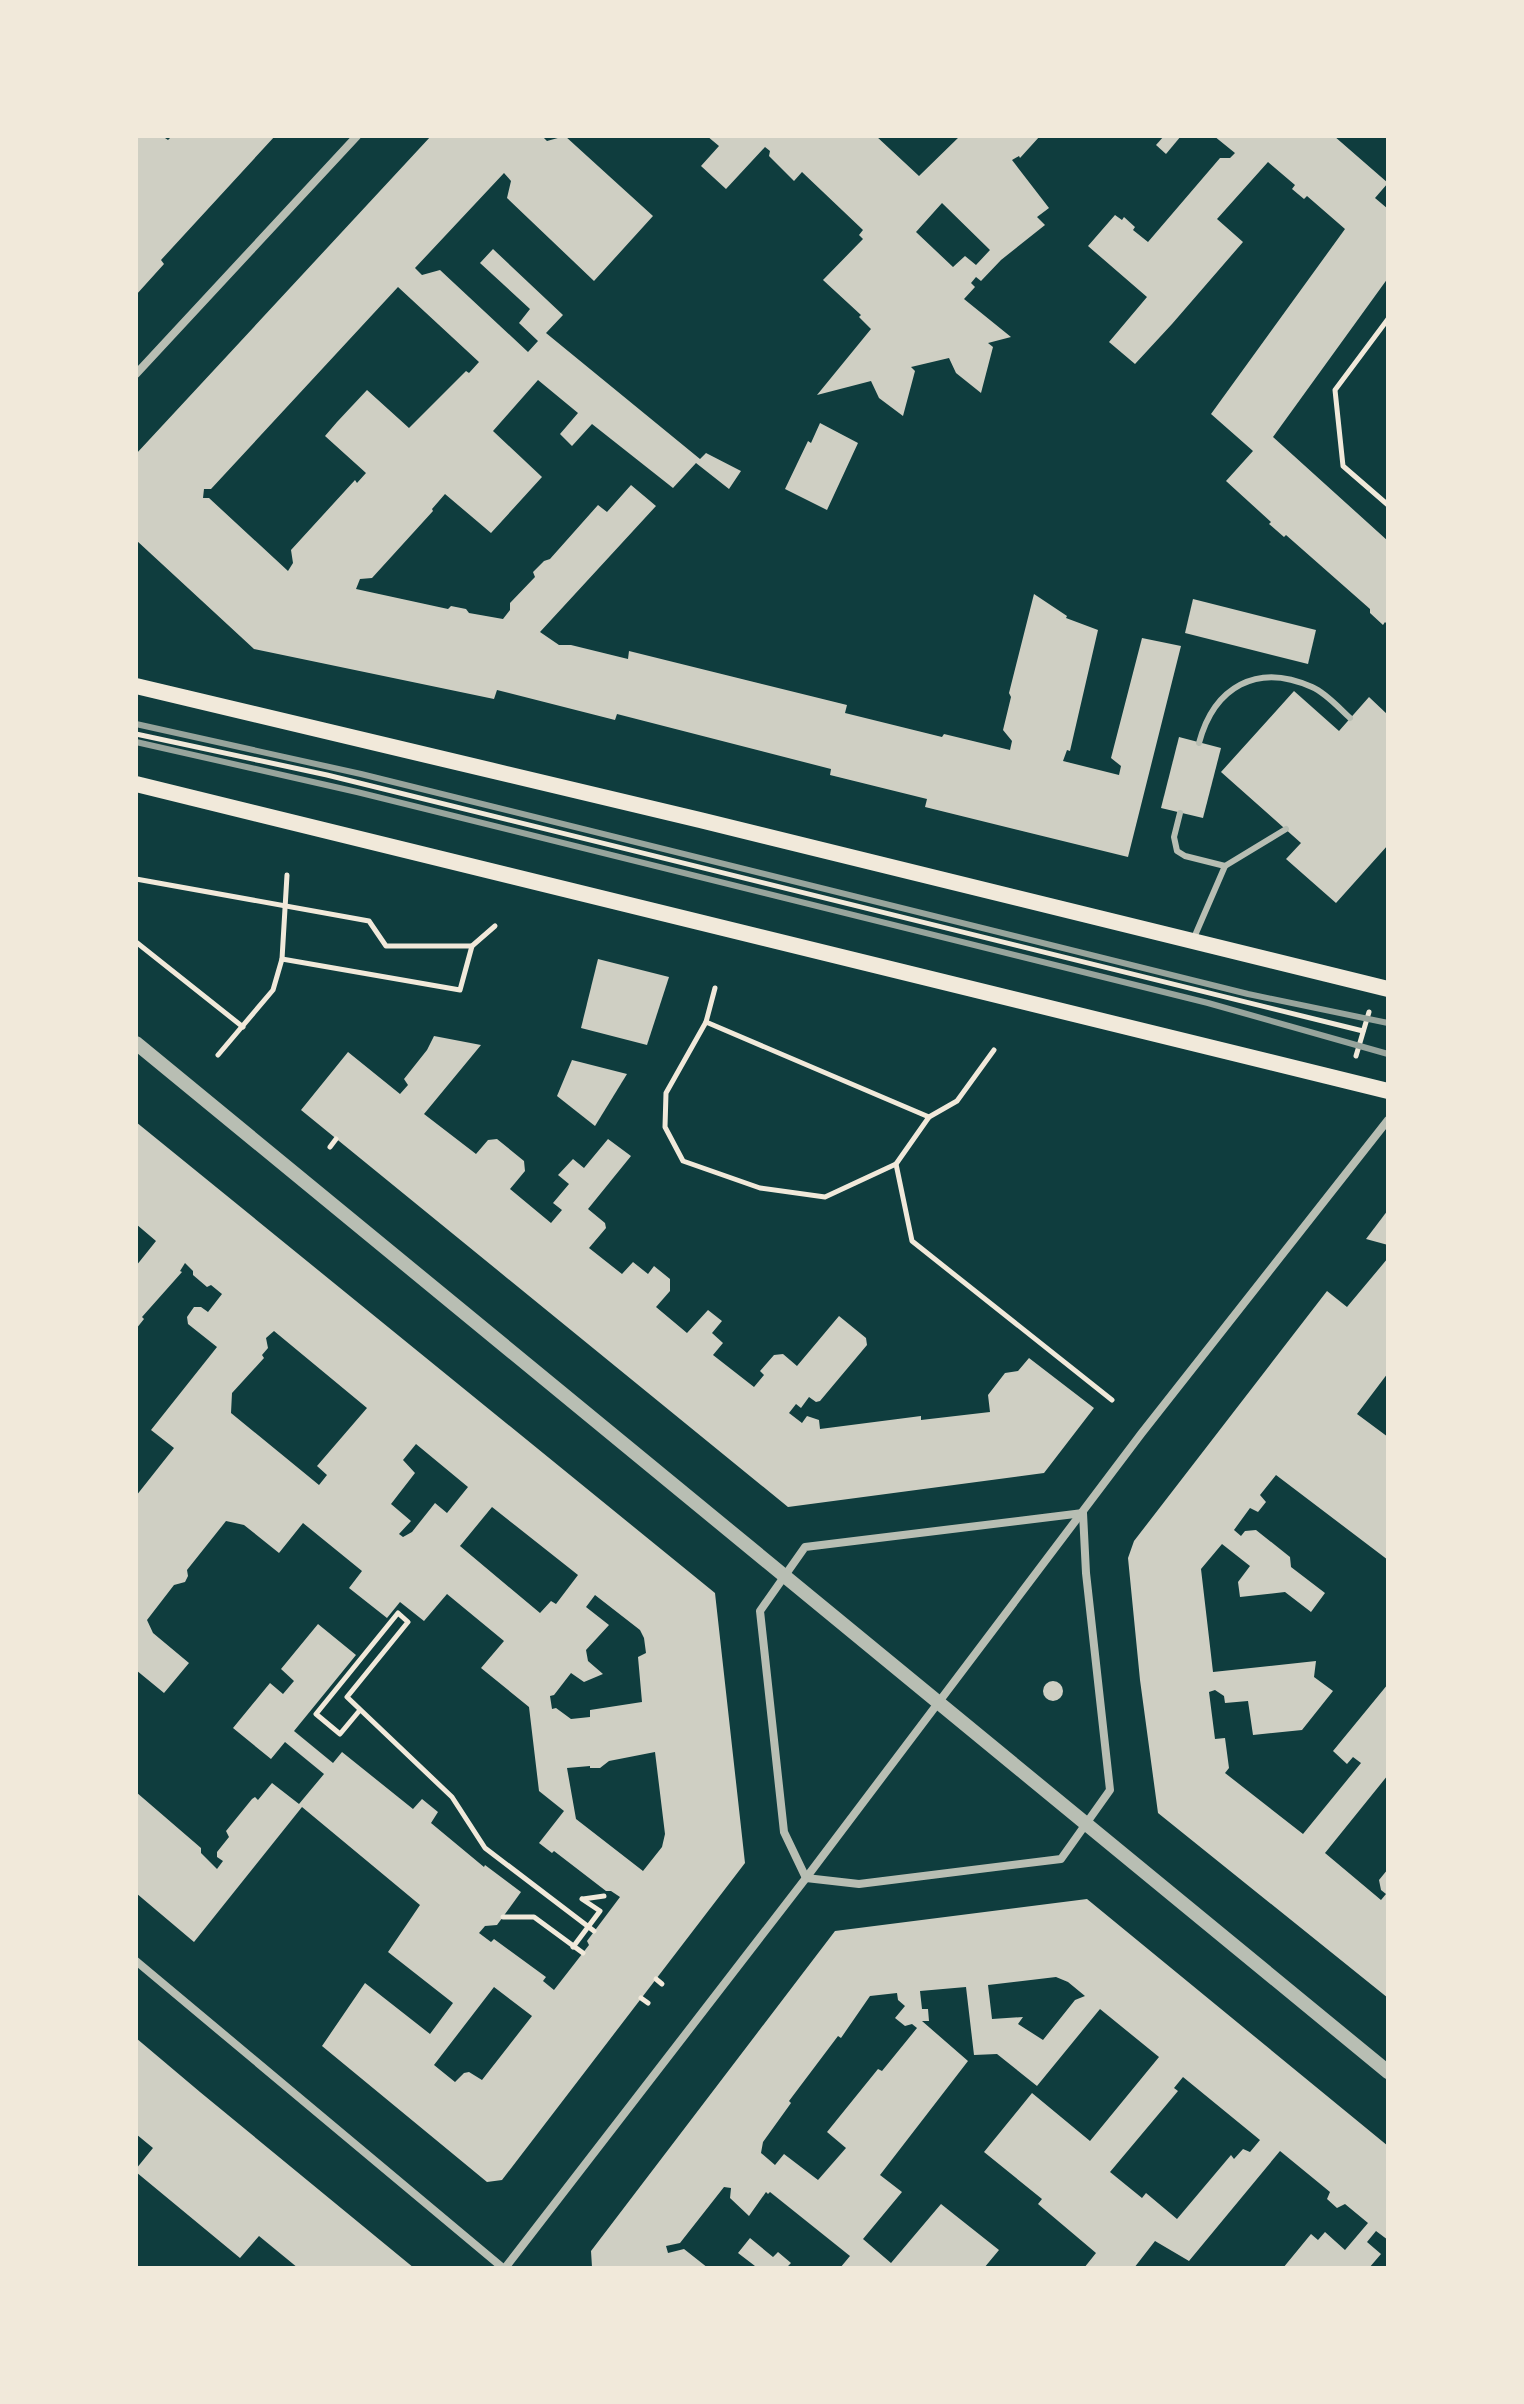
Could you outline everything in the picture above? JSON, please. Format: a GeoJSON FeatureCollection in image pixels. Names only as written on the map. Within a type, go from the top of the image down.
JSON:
{"type":"FeatureCollection","features":[{"type":"Feature","properties":{"kind":"main road"},"geometry":{"type":"LineString","coordinates":[[136,686],[700,820],[1388,989]]}},
{"type":"Feature","properties":{"kind":"main road"},"geometry":{"type":"LineString","coordinates":[[136,784],[1388,1091]]}},
{"type":"Feature","properties":{"kind":"street"},"geometry":{"type":"LineString","coordinates":[[136,374],[357,136]]}},
{"type":"Feature","properties":{"kind":"street"},"geometry":{"type":"LineString","coordinates":[[136,1043],[1388,2072]]}},
{"type":"Feature","properties":{"kind":"street"},"geometry":{"type":"LineString","coordinates":[[136,1961],[504,2268],[806,1878],[1150,1421],[1388,1120]]}},
{"type":"Feature","properties":{"kind":"street"},"geometry":{"type":"LineString","coordinates":[[806,1878],[784,1832],[760,1611],[805,1547],[1083,1513]]}},
{"type":"Feature","properties":{"kind":"street"},"geometry":{"type":"LineString","coordinates":[[806,1878],[851,1885],[1061,1859],[1110,1790],[1086,1573],[1083,1513]]}},
{"type":"Feature","properties":{"kind":"lane"},"geometry":{"type":"LineString","coordinates":[[1199,743],[1205,721],[1217,702],[1233,688],[1254,678],[1280,676],[1314,688],[1350,718]]}},
{"type":"Feature","properties":{"kind":"lane"},"geometry":{"type":"LineString","coordinates":[[1180,813],[1174,837],[1177,851],[1225,866]]}},
{"type":"Feature","properties":{"kind":"lane"},"geometry":{"type":"LineString","coordinates":[[1193,942],[1225,866],[1286,829]]}},
{"type":"Feature","properties":{"kind":"path"},"geometry":{"type":"LineString","coordinates":[[1388,319],[1335,390],[1343,466],[1388,505]]}},
{"type":"Feature","properties":{"kind":"path"},"geometry":{"type":"LineString","coordinates":[[136,734],[327,775],[1363,1031]]}},
{"type":"Feature","properties":{"kind":"path"},"geometry":{"type":"LineString","coordinates":[[218,1055],[273,990],[282,959],[287,875]]}},
{"type":"Feature","properties":{"kind":"path"},"geometry":{"type":"LineString","coordinates":[[136,879],[369,921],[386,946],[472,946]]}},
{"type":"Feature","properties":{"kind":"path"},"geometry":{"type":"LineString","coordinates":[[282,959],[460,990],[472,946],[495,926]]}},
{"type":"Feature","properties":{"kind":"path"},"geometry":{"type":"LineString","coordinates":[[136,942],[243,1027]]}},
{"type":"Feature","properties":{"kind":"path"},"geometry":{"type":"LineString","coordinates":[[715,988],[706,1022],[666,1093],[665,1127],[683,1161],[760,1188],[825,1197],[896,1164],[929,1117],[957,1101],[994,1050]]}},
{"type":"Feature","properties":{"kind":"path"},"geometry":{"type":"LineString","coordinates":[[1355,1059],[1370,1007]]}},
{"type":"Feature","properties":{"kind":"path"},"geometry":{"type":"LineString","coordinates":[[706,1022],[929,1117]]}},
{"type":"Feature","properties":{"kind":"path"},"geometry":{"type":"LineString","coordinates":[[330,1147],[336,1139]]}},
{"type":"Feature","properties":{"kind":"path"},"geometry":{"type":"LineString","coordinates":[[896,1164],[912,1241],[1112,1400]]}},
{"type":"Feature","properties":{"kind":"path"},"geometry":{"type":"LineString","coordinates":[[360,1710],[340,1734],[316,1714],[398,1613],[408,1622],[347,1697],[452,1797],[485,1848],[592,1928]]}},
{"type":"Feature","properties":{"kind":"path"},"geometry":{"type":"LineString","coordinates":[[573,1947],[592,1928],[600,1911],[582,1899],[604,1896]]}},
{"type":"Feature","properties":{"kind":"path"},"geometry":{"type":"LineString","coordinates":[[503,1917],[534,1917],[583,1953]]}},
{"type":"Feature","properties":{"kind":"path"},"geometry":{"type":"LineString","coordinates":[[641,1998],[648,2003]]}},
{"type":"Feature","properties":{"kind":"building"},"geometry":{"type":"Polygon","coordinates":[[[136,136],[162,136],[168,140],[172,136],[275,136],[161,260],[164,264],[136,295],[136,136]]]}},
{"type":"Feature","properties":{"kind":"building"},"geometry":{"type":"Polygon","coordinates":[[[431,136],[542,136],[547,141],[565,136],[653,216],[594,281],[507,198],[511,181],[504,173],[415,268],[422,275],[440,270],[528,352],[538,341],[519,323],[530,309],[480,263],[493,249],[563,315],[546,333],[700,459],[706,453],[741,471],[729,489],[696,463],[673,488],[592,424],[572,446],[560,434],[578,413],[538,380],[493,431],[542,477],[491,533],[445,494],[372,578],[360,579],[356,589],[503,619],[510,610],[510,603],[535,577],[533,572],[550,559],[598,505],[607,512],[631,485],[656,506],[540,632],[559,645],[628,659],[629,651],[847,705],[845,713],[1010,750],[1012,741],[1003,730],[1034,594],[1066,618],[1098,630],[1070,751],[1067,750],[1063,761],[1119,775],[1121,766],[1111,758],[1142,638],[1181,646],[1128,857],[925,807],[927,799],[830,775],[831,769],[617,714],[615,720],[497,690],[494,699],[254,649],[136,540],[136,454],[431,136]],[[398,287],[211,489],[204,489],[203,498],[209,498],[288,571],[293,563],[291,550],[355,480],[357,483],[366,473],[325,436],[337,422],[367,390],[409,428],[479,362],[398,287]]]}},
{"type":"Feature","properties":{"kind":"building"},"geometry":{"type":"Polygon","coordinates":[[[707,136],[876,136],[919,176],[960,136],[1040,136],[1020,158],[1012,160],[1049,208],[1037,217],[1045,225],[1001,260],[981,281],[976,277],[971,283],[975,287],[964,299],[1011,337],[988,343],[993,347],[981,393],[956,373],[949,358],[911,367],[915,371],[903,416],[879,398],[871,381],[817,395],[871,329],[859,317],[861,315],[823,280],[863,239],[859,235],[863,230],[802,172],[794,181],[769,156],[770,151],[765,147],[726,189],[701,166],[719,146],[707,136]],[[942,203],[916,232],[953,267],[965,256],[976,265],[990,250],[942,203]]]}},
{"type":"Feature","properties":{"kind":"building"},"geometry":{"type":"Polygon","coordinates":[[[1164,136],[1181,136],[1166,154],[1156,145],[1164,136]]]}},
{"type":"Feature","properties":{"kind":"building"},"geometry":{"type":"Polygon","coordinates":[[[1214,136],[1334,136],[1388,183],[1375,198],[1388,209],[1388,278],[1273,437],[1388,541],[1388,625],[1385,622],[1383,625],[1370,613],[1370,609],[1286,535],[1284,537],[1269,524],[1271,522],[1226,481],[1253,451],[1211,414],[1345,229],[1307,196],[1304,199],[1292,189],[1295,185],[1268,162],[1217,219],[1243,242],[1172,324],[1135,364],[1109,342],[1147,297],[1088,246],[1115,215],[1122,220],[1124,217],[1135,227],[1133,230],[1148,242],[1220,158],[1230,158],[1235,153],[1214,136]]]}},
{"type":"Feature","properties":{"kind":"building"},"geometry":{"type":"Polygon","coordinates":[[[820,423],[858,443],[827,510],[785,489],[820,423]]]}},
{"type":"Feature","properties":{"kind":"building"},"geometry":{"type":"Polygon","coordinates":[[[1193,599],[1316,630],[1308,664],[1185,633],[1193,599]]]}},
{"type":"Feature","properties":{"kind":"building"},"geometry":{"type":"Polygon","coordinates":[[[1294,691],[1339,731],[1369,697],[1388,715],[1388,845],[1336,903],[1286,859],[1301,843],[1221,772],[1294,691]]]}},
{"type":"Feature","properties":{"kind":"building"},"geometry":{"type":"Polygon","coordinates":[[[1179,737],[1221,748],[1203,818],[1161,808],[1179,737]]]}},
{"type":"Feature","properties":{"kind":"building"},"geometry":{"type":"Polygon","coordinates":[[[598,959],[669,977],[647,1045],[581,1028],[598,959]]]}},
{"type":"Feature","properties":{"kind":"building"},"geometry":{"type":"Polygon","coordinates":[[[434,1036],[481,1045],[424,1114],[476,1154],[488,1140],[497,1139],[524,1161],[525,1171],[510,1189],[551,1223],[562,1210],[553,1203],[569,1184],[558,1175],[573,1159],[584,1168],[608,1139],[631,1156],[588,1209],[605,1223],[606,1228],[589,1248],[622,1274],[633,1262],[648,1274],[654,1266],[670,1279],[670,1291],[656,1307],[687,1333],[708,1310],[722,1321],[712,1333],[723,1343],[713,1355],[754,1387],[764,1375],[760,1371],[774,1355],[783,1354],[797,1366],[839,1316],[866,1338],[867,1345],[820,1401],[809,1397],[801,1408],[796,1404],[789,1413],[802,1423],[807,1416],[819,1420],[820,1429],[921,1416],[921,1420],[990,1412],[988,1395],[1005,1373],[1018,1371],[1029,1358],[1094,1408],[1044,1473],[788,1507],[301,1110],[348,1052],[400,1094],[408,1085],[404,1079],[434,1036]]]}},
{"type":"Feature","properties":{"kind":"building"},"geometry":{"type":"Polygon","coordinates":[[[572,1060],[627,1074],[595,1126],[557,1096],[572,1060]]]}},
{"type":"Feature","properties":{"kind":"building"},"geometry":{"type":"Polygon","coordinates":[[[136,1122],[715,1593],[745,1863],[502,2180],[487,2182],[322,2046],[365,1983],[430,2034],[453,2003],[388,1952],[420,1905],[302,1807],[194,1942],[136,1893],[136,1792],[201,1848],[201,1853],[217,1869],[223,1861],[217,1857],[217,1852],[229,1837],[226,1831],[252,1799],[255,1797],[258,1800],[272,1783],[299,1804],[324,1774],[285,1742],[271,1759],[233,1728],[270,1683],[283,1694],[294,1681],[281,1669],[318,1624],[356,1655],[294,1731],[333,1763],[342,1752],[413,1809],[422,1799],[438,1812],[431,1823],[484,1867],[521,1892],[497,1925],[485,1926],[479,1933],[491,1942],[494,1939],[546,1977],[543,1981],[554,1990],[589,1945],[587,1941],[620,1897],[606,1891],[539,1843],[564,1811],[539,1791],[529,1707],[481,1668],[504,1641],[447,1594],[424,1621],[400,1602],[387,1618],[349,1588],[362,1571],[303,1523],[279,1553],[244,1525],[226,1521],[187,1570],[185,1582],[174,1585],[147,1620],[153,1633],[189,1663],[164,1693],[136,1670],[136,1496],[174,1448],[151,1430],[217,1347],[188,1324],[187,1317],[194,1307],[208,1312],[222,1294],[211,1285],[207,1287],[185,1263],[182,1272],[142,1317],[144,1319],[136,1329],[136,1266],[156,1241],[136,1224],[136,1122]],[[274,1331],[266,1338],[268,1348],[262,1355],[264,1358],[232,1393],[231,1413],[319,1485],[327,1475],[317,1466],[367,1408],[274,1331]],[[416,1444],[403,1460],[415,1473],[391,1504],[411,1521],[399,1534],[403,1537],[412,1532],[435,1503],[447,1513],[468,1487],[416,1444]],[[492,1507],[460,1546],[540,1613],[551,1601],[556,1604],[578,1575],[492,1507]],[[595,1595],[586,1607],[609,1625],[586,1650],[588,1661],[603,1674],[584,1682],[571,1673],[550,1696],[552,1709],[556,1708],[571,1719],[590,1717],[590,1710],[642,1702],[638,1657],[646,1653],[640,1630],[595,1595]],[[655,1752],[609,1761],[600,1768],[567,1768],[576,1819],[643,1871],[662,1847],[665,1834],[655,1752]],[[494,1987],[434,2065],[455,2082],[469,2072],[482,2080],[532,2016],[494,1987]]]}},
{"type":"Feature","properties":{"kind":"building"},"geometry":{"type":"Polygon","coordinates":[[[1388,1210],[1388,1245],[1366,1239],[1388,1210]]]}},
{"type":"Feature","properties":{"kind":"building"},"geometry":{"type":"Polygon","coordinates":[[[1388,1258],[1388,1373],[1357,1414],[1388,1437],[1388,1560],[1276,1475],[1260,1495],[1266,1502],[1258,1512],[1250,1508],[1234,1530],[1241,1536],[1245,1531],[1256,1530],[1290,1557],[1291,1567],[1325,1593],[1311,1612],[1285,1592],[1240,1597],[1238,1582],[1250,1566],[1222,1544],[1201,1569],[1213,1672],[1316,1661],[1314,1677],[1333,1691],[1302,1730],[1253,1735],[1248,1701],[1225,1703],[1224,1696],[1215,1690],[1209,1692],[1215,1739],[1225,1738],[1229,1768],[1225,1773],[1303,1834],[1361,1763],[1353,1757],[1347,1764],[1333,1751],[1388,1684],[1388,1775],[1325,1853],[1381,1900],[1386,1894],[1381,1890],[1379,1880],[1388,1869],[1388,1998],[1158,1813],[1128,1558],[1134,1541],[1327,1291],[1347,1307],[1388,1258]]]}},
{"type":"Feature","properties":{"kind":"building"},"geometry":{"type":"Polygon","coordinates":[[[1053,1681],[1060,1684],[1063,1691],[1060,1698],[1053,1701],[1046,1698],[1043,1691],[1046,1684],[1053,1681]]]}},
{"type":"Feature","properties":{"kind":"building"},"geometry":{"type":"Polygon","coordinates":[[[1087,1899],[1388,2146],[1388,2240],[1376,2231],[1367,2242],[1381,2254],[1369,2268],[1283,2268],[1311,2234],[1318,2240],[1325,2232],[1345,2250],[1368,2223],[1345,2204],[1337,2208],[1327,2199],[1330,2192],[1280,2151],[1189,2261],[1155,2241],[1134,2268],[1084,2268],[1096,2253],[1038,2204],[1042,2199],[984,2152],[1032,2093],[1090,2141],[1159,2057],[1100,2009],[1037,2086],[997,2054],[974,2055],[966,1987],[920,1991],[922,2009],[928,2009],[929,2021],[922,2021],[968,2061],[880,2175],[902,2192],[863,2239],[891,2263],[941,2204],[999,2250],[984,2268],[840,2268],[850,2256],[770,2192],[766,2192],[749,2216],[730,2198],[731,2188],[724,2187],[680,2243],[666,2246],[668,2253],[684,2249],[708,2268],[592,2267],[591,2251],[835,1931],[1087,1899]],[[1056,1977],[988,1985],[992,2019],[1023,2017],[1018,2024],[1043,2040],[1075,2000],[1085,1996],[1056,1977]],[[897,1993],[870,1996],[841,2038],[838,2036],[789,2101],[791,2103],[763,2142],[761,2153],[775,2165],[784,2154],[818,2180],[846,2148],[827,2132],[878,2069],[882,2071],[917,2028],[912,2024],[905,2026],[895,2018],[905,2006],[898,2000],[897,1993]],[[1183,2077],[1174,2088],[1178,2091],[1110,2172],[1142,2198],[1146,2193],[1177,2219],[1231,2155],[1234,2159],[1243,2149],[1250,2152],[1260,2140],[1183,2077]]]}},
{"type":"Feature","properties":{"kind":"building"},"geometry":{"type":"Polygon","coordinates":[[[136,2038],[414,2268],[298,2268],[259,2236],[240,2258],[136,2172],[153,2148],[136,2134],[136,2038]]]}},
{"type":"Feature","properties":{"kind":"building"},"geometry":{"type":"Polygon","coordinates":[[[750,2238],[773,2257],[778,2252],[791,2263],[786,2268],[753,2268],[755,2266],[738,2253],[750,2238]]]}},
{"type":"Feature","properties":{"kind":"railway"},"geometry":{"type":"LineString","coordinates":[[136,724],[361,774],[1248,994],[1388,1023]]}},
{"type":"Feature","properties":{"kind":"railway"},"geometry":{"type":"LineString","coordinates":[[136,742],[357,792],[1208,1003],[1388,1054]]}}]}
